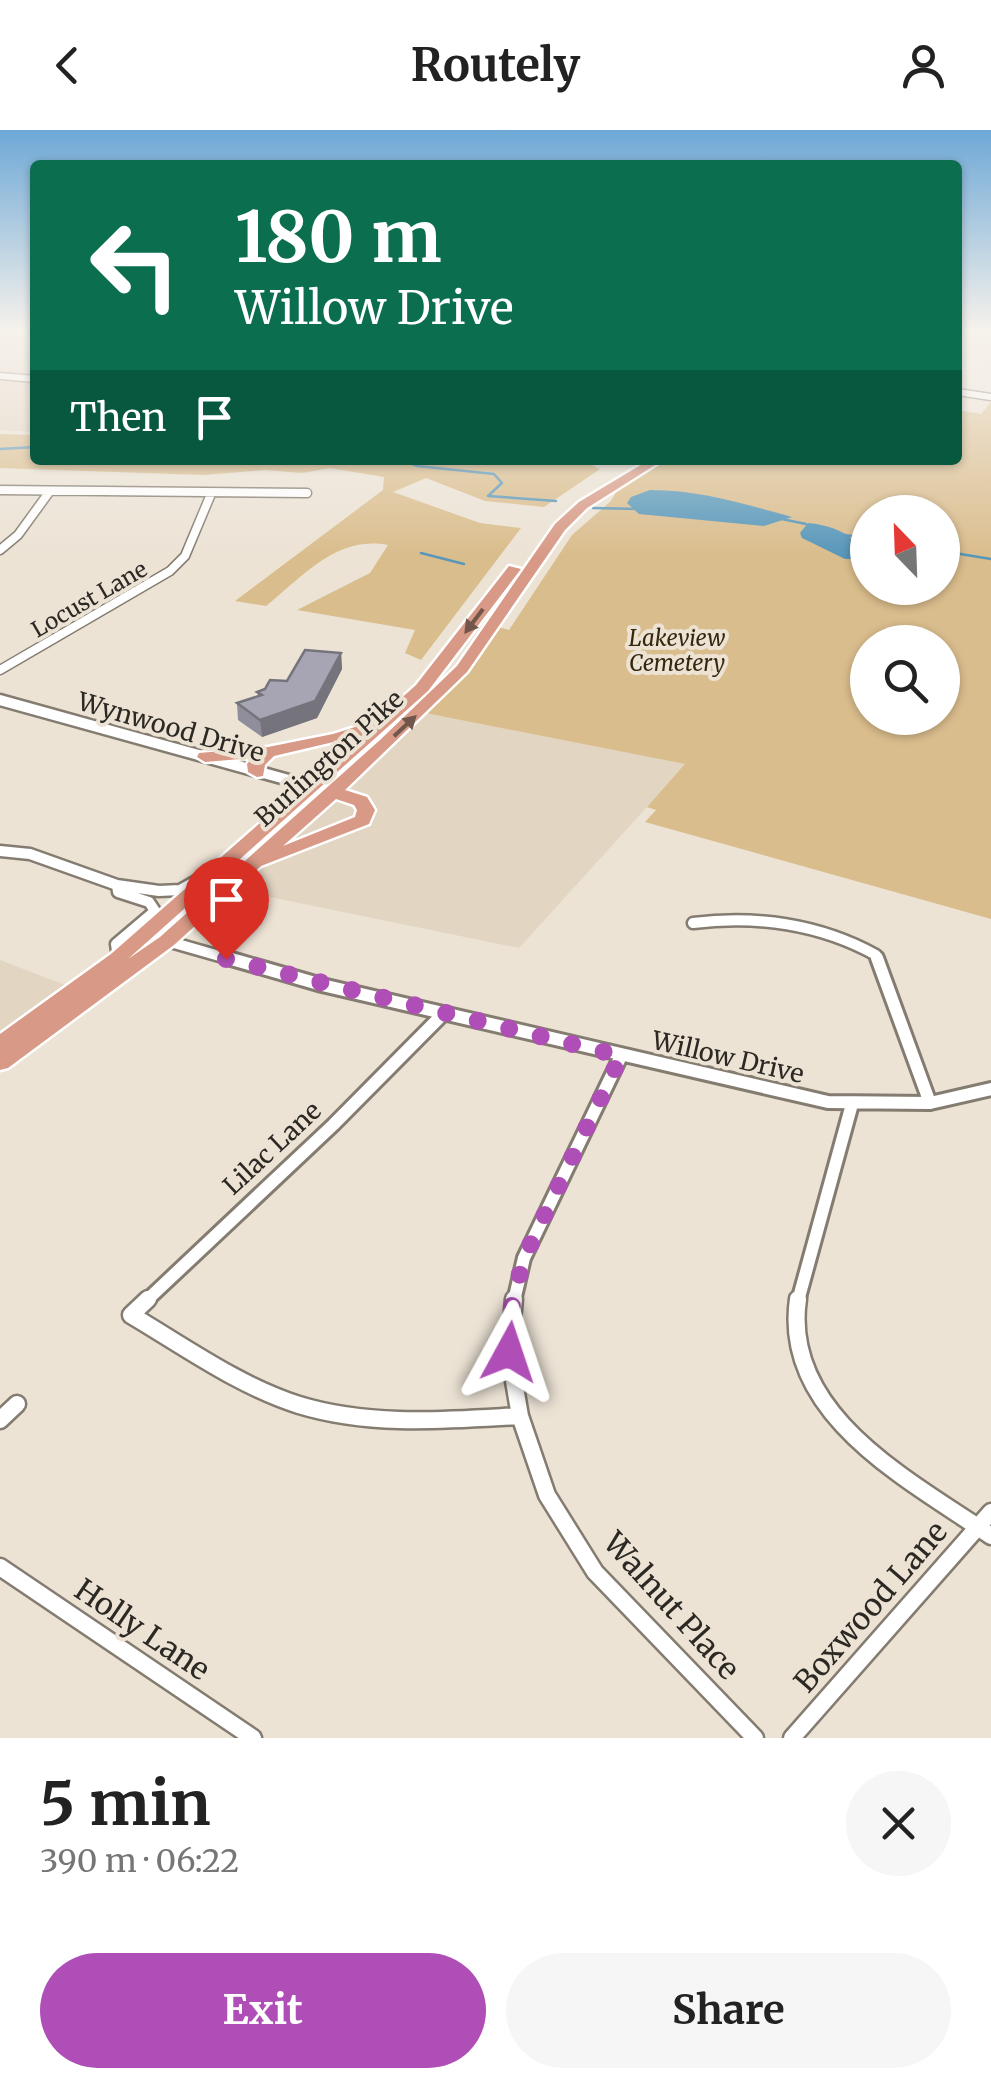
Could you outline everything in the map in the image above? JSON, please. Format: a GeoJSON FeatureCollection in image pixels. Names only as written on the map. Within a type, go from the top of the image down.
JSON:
{"type":"FeatureCollection","features":[{"type":"Feature","properties":{"kind":"highway","name":"Burlington Pike"},"geometry":{"type":"LineString","coordinates":[[0,1062],[167,941],[252,866],[440,666],[550,524],[585,494],[635,465]]}},
{"type":"Feature","properties":{"kind":"highway","name":"Burlington Pike"},"geometry":{"type":"LineString","coordinates":[[0,1045],[118,958],[224,867],[323,790],[462,669],[560,527],[597,496],[649,465]]}},
{"type":"Feature","properties":{"kind":"highway"},"geometry":{"type":"LineString","coordinates":[[205,757],[268,752],[337,738],[390,718]]}},
{"type":"Feature","properties":{"kind":"highway"},"geometry":{"type":"LineString","coordinates":[[257,772],[256,764],[268,752]]}},
{"type":"Feature","properties":{"kind":"highway"},"geometry":{"type":"LineString","coordinates":[[252,866],[363,820],[366,810],[361,801],[323,790]]}},
{"type":"Feature","properties":{"kind":"street"},"geometry":{"type":"LineString","coordinates":[[0,490],[307,493]]}},
{"type":"Feature","properties":{"kind":"street"},"geometry":{"type":"LineString","coordinates":[[0,550],[18,535],[50,491]]}},
{"type":"Feature","properties":{"kind":"street","name":"Locust Lane"},"geometry":{"type":"LineString","coordinates":[[0,670],[170,571],[185,556],[211,494]]}},
{"type":"Feature","properties":{"kind":"street","name":"Wynwood Drive"},"geometry":{"type":"LineString","coordinates":[[0,700],[323,790]]}},
{"type":"Feature","properties":{"kind":"street"},"geometry":{"type":"LineString","coordinates":[[0,851],[30,854],[117,884],[131,883],[162,892],[181,891],[204,872],[224,867]]}},
{"type":"Feature","properties":{"kind":"street"},"geometry":{"type":"LineString","coordinates":[[117,884],[118,892],[149,902],[155,911],[116,944],[118,958]]}},
{"type":"Feature","properties":{"kind":"street"},"geometry":{"type":"LineString","coordinates":[[693,922],[740,920],[829,932],[859,943],[876,955],[930,1103]]}},
{"type":"Feature","properties":{"kind":"street","name":"Willow Drive"},"geometry":{"type":"LineString","coordinates":[[167,941],[322,985],[780,1092],[852,1104],[930,1103],[991,1089]]}},
{"type":"Feature","properties":{"kind":"street","name":"Lilac Lane"},"geometry":{"type":"LineString","coordinates":[[444,1013],[334,1125],[131,1314],[261,1390],[299,1405],[339,1415],[399,1422],[520,1416]]}},
{"type":"Feature","properties":{"kind":"street","name":"Walnut Place"},"geometry":{"type":"LineString","coordinates":[[621,1056],[524,1258],[512,1304],[509,1352],[520,1416],[548,1495],[595,1572],[755,1738]]}},
{"type":"Feature","properties":{"kind":"street"},"geometry":{"type":"LineString","coordinates":[[852,1104],[797,1303],[795,1328],[800,1351],[811,1383],[848,1431],[884,1464],[987,1525]]}},
{"type":"Feature","properties":{"kind":"street"},"geometry":{"type":"LineString","coordinates":[[0,1420],[16,1404]]}},
{"type":"Feature","properties":{"kind":"street","name":"Boxwood Lane"},"geometry":{"type":"LineString","coordinates":[[792,1738],[987,1525]]}},
{"type":"Feature","properties":{"kind":"street","name":"Holly Lane"},"geometry":{"type":"LineString","coordinates":[[0,1567],[253,1738]]}},
{"type":"Feature","properties":{"kind":"shaded area"},"geometry":{"type":"Polygon","coordinates":[[[0,406],[30,406],[30,432],[0,430],[0,406]]]}},
{"type":"Feature","properties":{"kind":"shaded area"},"geometry":{"type":"Polygon","coordinates":[[[420,712],[686,764],[519,948],[226,888],[420,712]]]}},
{"type":"Feature","properties":{"kind":"shaded area"},"geometry":{"type":"Polygon","coordinates":[[[0,960],[78,990],[0,1045],[0,960]]]}},
{"type":"Feature","properties":{"kind":"green space","name":"Lakeview Cemetery"},"geometry":{"type":"Polygon","coordinates":[[[991,406],[991,919],[645,822],[656,810],[647,807],[685,764],[420,712],[491,625],[509,630],[572,535],[611,501],[625,477],[648,465],[962,465],[962,411],[981,414],[991,406]]]}},
{"type":"Feature","properties":{"kind":"green space"},"geometry":{"type":"Polygon","coordinates":[[[0,434],[30,435],[30,465],[592,465],[600,469],[544,507],[485,501],[426,478],[393,492],[480,523],[521,528],[421,660],[405,653],[415,630],[297,610],[370,573],[388,545],[353,546],[337,552],[307,571],[266,606],[235,601],[383,490],[384,477],[330,468],[302,473],[265,470],[203,475],[0,468],[0,434]]]}},
{"type":"Feature","properties":{"kind":"water"},"geometry":{"type":"Polygon","coordinates":[[[650,490],[705,495],[792,517],[764,526],[639,514],[627,503],[631,497],[650,490]]]}},
{"type":"Feature","properties":{"kind":"water"},"geometry":{"type":"Polygon","coordinates":[[[808,523],[850,537],[850,559],[802,538],[800,533],[808,523]]]}},
{"type":"Feature","properties":{"kind":"building"},"geometry":{"type":"Polygon","coordinates":[[[305,650],[341,653],[315,701],[260,720],[237,703],[262,695],[257,692],[265,689],[270,680],[287,681],[305,650]]]}},
{"type":"Feature","properties":{"kind":"waterway"},"geometry":{"type":"LineString","coordinates":[[0,449],[30,447]]}},
{"type":"Feature","properties":{"kind":"waterway"},"geometry":{"type":"LineString","coordinates":[[415,465],[494,474],[502,483],[488,496],[556,501]]}},
{"type":"Feature","properties":{"kind":"waterway"},"geometry":{"type":"LineString","coordinates":[[593,508],[639,509]]}},
{"type":"Feature","properties":{"kind":"waterway"},"geometry":{"type":"LineString","coordinates":[[782,519],[806,524]]}},
{"type":"Feature","properties":{"kind":"waterway"},"geometry":{"type":"LineString","coordinates":[[844,535],[850,536]]}},
{"type":"Feature","properties":{"kind":"waterway"},"geometry":{"type":"LineString","coordinates":[[421,553],[464,564]]}},
{"type":"Feature","properties":{"kind":"waterway"},"geometry":{"type":"LineString","coordinates":[[960,554],[991,559]]}},
{"type":"Feature","properties":{"kind":"route"},"geometry":{"type":"LineString","coordinates":[[226,959],[621,1056],[524,1258],[512,1304],[509,1352]]}}]}
